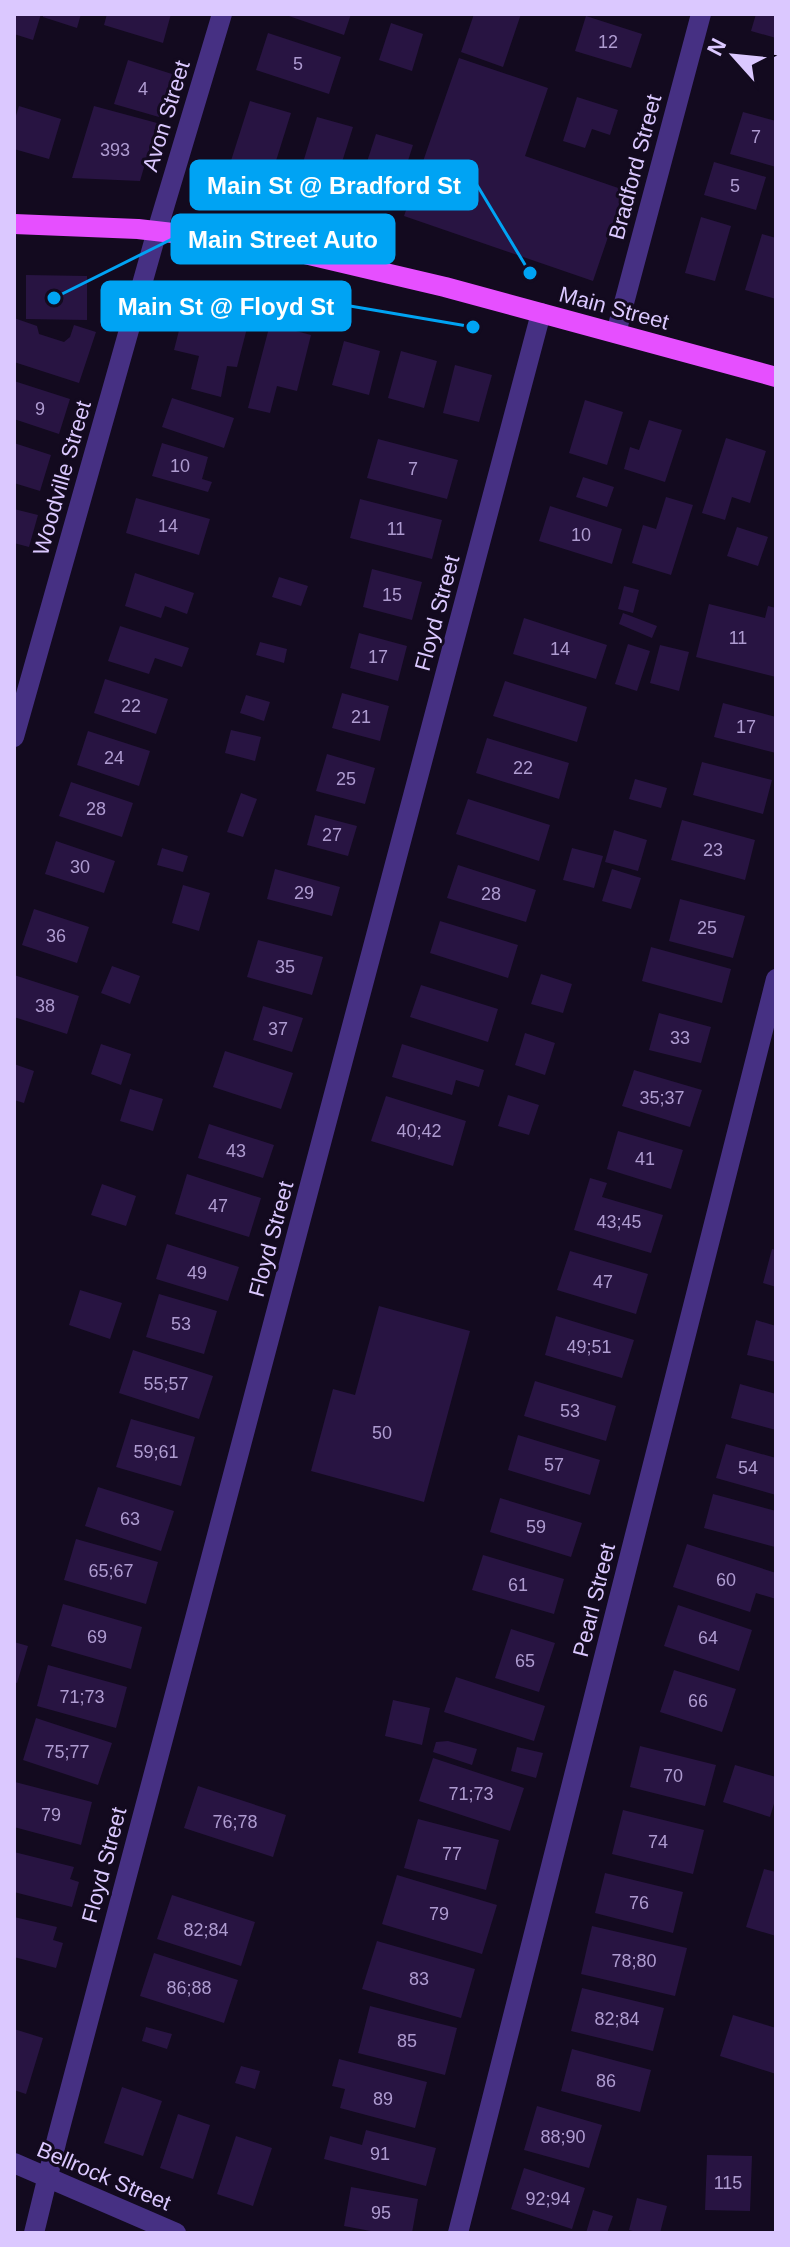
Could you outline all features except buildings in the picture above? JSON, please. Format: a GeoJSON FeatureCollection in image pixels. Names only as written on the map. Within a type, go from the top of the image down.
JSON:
{"type":"FeatureCollection","features":[{"type":"Feature","properties":{"kind":"main road","name":"Main Street"},"geometry":{"type":"LineString","coordinates":[[14,224],[157,231],[292,251],[387,272],[776,377]]}},
{"type":"Feature","properties":{"kind":"street","name":"Avon Street"},"geometry":{"type":"LineString","coordinates":[[157,231],[222,14]]}},
{"type":"Feature","properties":{"kind":"street","name":"Bradford Street"},"geometry":{"type":"LineString","coordinates":[[616,333],[701,14]]}},
{"type":"Feature","properties":{"kind":"street","name":"Woodville Street"},"geometry":{"type":"LineString","coordinates":[[14,737],[157,231]]}},
{"type":"Feature","properties":{"kind":"street","name":"Floyd Street"},"geometry":{"type":"LineString","coordinates":[[34,2233],[541,313]]}},
{"type":"Feature","properties":{"kind":"street","name":"Pearl Street"},"geometry":{"type":"LineString","coordinates":[[458,2233],[776,979]]}},
{"type":"Feature","properties":{"kind":"street","name":"Bellrock Street"},"geometry":{"type":"LineString","coordinates":[[14,2163],[176,2233]]}},
{"type":"Feature","properties":{"kind":"place","name":"Main St @ Bradford St"},"geometry":{"type":"Point","coordinates":[530,273]}},
{"type":"Feature","properties":{"kind":"place","name":"Main Street Auto"},"geometry":{"type":"Point","coordinates":[54,298]}},
{"type":"Feature","properties":{"kind":"place","name":"Main St @ Floyd St"},"geometry":{"type":"Point","coordinates":[473,327]}}]}
